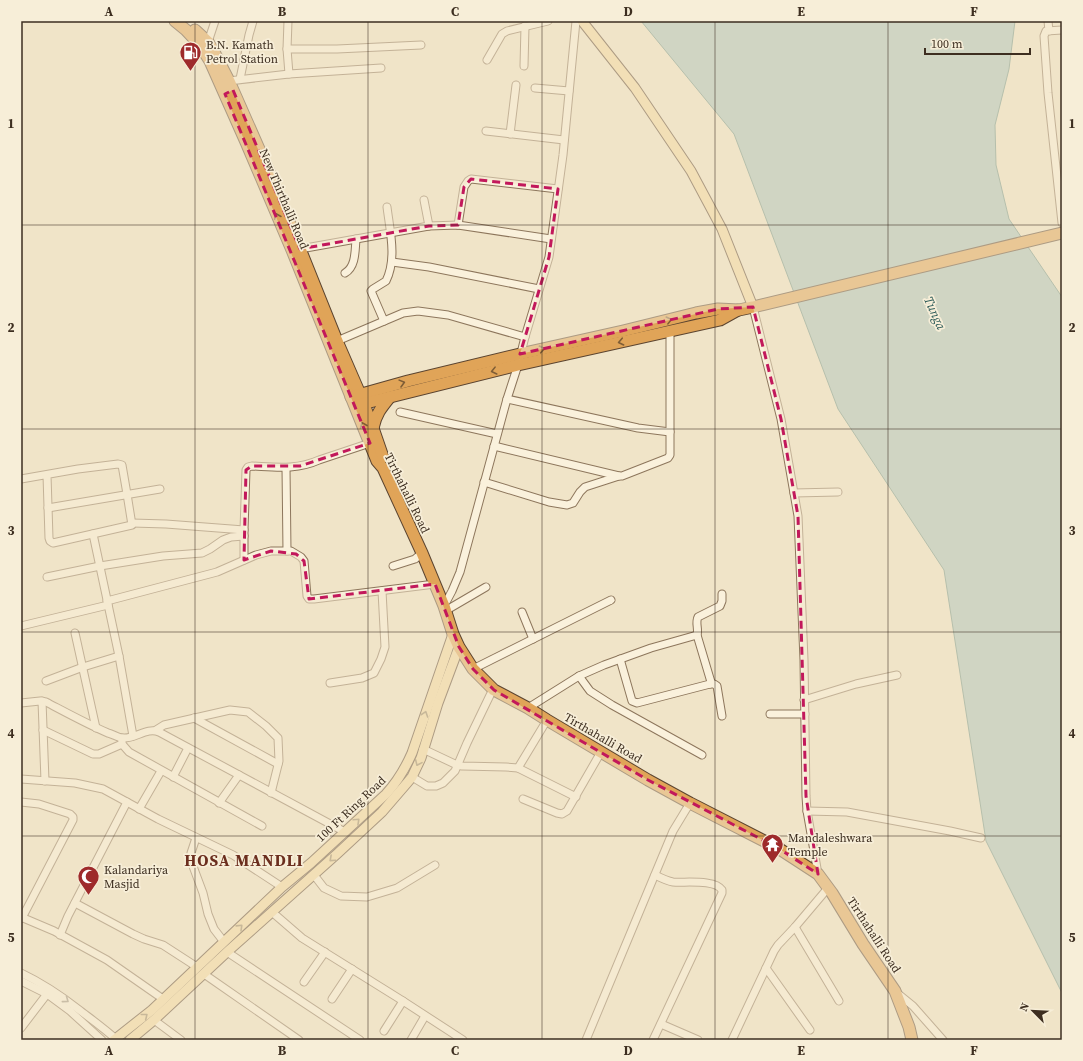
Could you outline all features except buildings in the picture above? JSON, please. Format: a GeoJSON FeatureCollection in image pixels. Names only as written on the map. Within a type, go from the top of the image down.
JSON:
{"type":"FeatureCollection","features":[{"type":"Feature","properties":{"kind":"highway","name":"New Thirthalli Road"},"geometry":{"type":"LineString","coordinates":[[175,21],[200,45],[229,88],[286,236],[357,400]]}},
{"type":"Feature","properties":{"kind":"highway"},"geometry":{"type":"LineString","coordinates":[[186,21],[208,42],[214,52],[229,88],[270,174],[352,377],[357,400],[373,428],[383,458],[383,468]]}},
{"type":"Feature","properties":{"kind":"highway"},"geometry":{"type":"LineString","coordinates":[[357,400],[380,389],[520,354],[718,309],[739,310],[758,306],[1061,230]]}},
{"type":"Feature","properties":{"kind":"highway"},"geometry":{"type":"LineString","coordinates":[[357,400],[390,397],[518,365],[670,332],[720,320],[739,310]]}},
{"type":"Feature","properties":{"kind":"highway"},"geometry":{"type":"LineString","coordinates":[[352,377],[363,384],[380,389]]}},
{"type":"Feature","properties":{"kind":"highway"},"geometry":{"type":"LineString","coordinates":[[373,428],[379,411],[390,397]]}},
{"type":"Feature","properties":{"kind":"highway","name":"Tirthahalli Road"},"geometry":{"type":"LineString","coordinates":[[357,400],[377,461],[383,468],[422,554],[435,584],[453,634],[459,647],[473,669],[493,689],[690,803],[778,848],[818,874],[895,991],[909,1027],[912,1040]]}},
{"type":"Feature","properties":{"kind":"main road"},"geometry":{"type":"LineString","coordinates":[[582,21],[635,88],[691,170],[722,229],[758,306]]}},
{"type":"Feature","properties":{"kind":"main road","name":"100 Ft Ring Road"},"geometry":{"type":"LineString","coordinates":[[116,1040],[152,1010],[282,887],[311,863],[395,785],[412,754],[453,634]]}},
{"type":"Feature","properties":{"kind":"main road","name":"100 Ft Ring Road"},"geometry":{"type":"LineString","coordinates":[[135,1039],[227,952],[382,812],[412,777],[421,758],[438,703],[459,647]]}},
{"type":"Feature","properties":{"kind":"street"},"geometry":{"type":"LineString","coordinates":[[208,42],[215,21]]}},
{"type":"Feature","properties":{"kind":"street"},"geometry":{"type":"LineString","coordinates":[[240,79],[253,21]]}},
{"type":"Feature","properties":{"kind":"street"},"geometry":{"type":"LineString","coordinates":[[288,21],[287,49],[289,74]]}},
{"type":"Feature","properties":{"kind":"street"},"geometry":{"type":"LineString","coordinates":[[487,60],[502,34],[507,31],[548,21]]}},
{"type":"Feature","properties":{"kind":"street"},"geometry":{"type":"LineString","coordinates":[[444,609],[460,572],[497,434],[518,365],[524,337],[548,257],[564,140],[576,21]]}},
{"type":"Feature","properties":{"kind":"street"},"geometry":{"type":"LineString","coordinates":[[1048,21],[1049,31]]}},
{"type":"Feature","properties":{"kind":"street"},"geometry":{"type":"LineString","coordinates":[[524,66],[525,26]]}},
{"type":"Feature","properties":{"kind":"street"},"geometry":{"type":"LineString","coordinates":[[1061,230],[1044,36],[1046,31],[1062,30]]}},
{"type":"Feature","properties":{"kind":"street"},"geometry":{"type":"LineString","coordinates":[[287,49],[337,49],[421,45]]}},
{"type":"Feature","properties":{"kind":"street"},"geometry":{"type":"LineString","coordinates":[[229,88],[240,79],[381,68]]}},
{"type":"Feature","properties":{"kind":"street"},"geometry":{"type":"LineString","coordinates":[[510,134],[516,85]]}},
{"type":"Feature","properties":{"kind":"street"},"geometry":{"type":"LineString","coordinates":[[535,88],[569,91]]}},
{"type":"Feature","properties":{"kind":"street"},"geometry":{"type":"LineString","coordinates":[[486,131],[564,140]]}},
{"type":"Feature","properties":{"kind":"street"},"geometry":{"type":"LineString","coordinates":[[458,225],[464,187],[468,181],[471,180],[558,189]]}},
{"type":"Feature","properties":{"kind":"street"},"geometry":{"type":"LineString","coordinates":[[424,200],[428,226]]}},
{"type":"Feature","properties":{"kind":"street"},"geometry":{"type":"LineString","coordinates":[[384,321],[372,291],[386,281],[392,262],[387,207]]}},
{"type":"Feature","properties":{"kind":"street"},"geometry":{"type":"LineString","coordinates":[[300,249],[428,226],[458,225],[551,239]]}},
{"type":"Feature","properties":{"kind":"street"},"geometry":{"type":"LineString","coordinates":[[345,273],[352,264],[356,239]]}},
{"type":"Feature","properties":{"kind":"street"},"geometry":{"type":"LineString","coordinates":[[392,262],[429,267],[539,289]]}},
{"type":"Feature","properties":{"kind":"street"},"geometry":{"type":"LineString","coordinates":[[758,306],[781,419],[798,523],[804,660],[806,796],[807,811],[818,874]]}},
{"type":"Feature","properties":{"kind":"street"},"geometry":{"type":"LineString","coordinates":[[337,341],[403,313],[418,311],[448,315],[524,337]]}},
{"type":"Feature","properties":{"kind":"street"},"geometry":{"type":"LineString","coordinates":[[484,482],[549,502],[567,505],[573,503],[585,487],[622,476],[668,458],[670,455],[670,332]]}},
{"type":"Feature","properties":{"kind":"street"},"geometry":{"type":"LineString","coordinates":[[507,399],[638,428],[670,432]]}},
{"type":"Feature","properties":{"kind":"street"},"geometry":{"type":"LineString","coordinates":[[400,412],[497,434]]}},
{"type":"Feature","properties":{"kind":"street"},"geometry":{"type":"LineString","coordinates":[[244,560],[246,470],[248,467],[286,468],[310,464],[370,443]]}},
{"type":"Feature","properties":{"kind":"street"},"geometry":{"type":"LineString","coordinates":[[494,446],[619,476]]}},
{"type":"Feature","properties":{"kind":"street"},"geometry":{"type":"LineString","coordinates":[[21,479],[118,464],[122,466],[132,523]]}},
{"type":"Feature","properties":{"kind":"street"},"geometry":{"type":"LineString","coordinates":[[286,468],[287,551]]}},
{"type":"Feature","properties":{"kind":"street"},"geometry":{"type":"LineString","coordinates":[[47,475],[49,538],[50,541],[53,542],[130,526],[132,523],[166,524],[244,533]]}},
{"type":"Feature","properties":{"kind":"street"},"geometry":{"type":"LineString","coordinates":[[48,508],[160,489]]}},
{"type":"Feature","properties":{"kind":"street"},"geometry":{"type":"LineString","coordinates":[[794,494],[838,492]]}},
{"type":"Feature","properties":{"kind":"street"},"geometry":{"type":"LineString","coordinates":[[47,577],[100,566],[163,556],[202,552],[210,549],[223,540],[244,533]]}},
{"type":"Feature","properties":{"kind":"street"},"geometry":{"type":"LineString","coordinates":[[93,534],[119,656],[133,736]]}},
{"type":"Feature","properties":{"kind":"street"},"geometry":{"type":"LineString","coordinates":[[21,626],[217,572],[244,560],[271,551],[287,551],[296,554],[304,561],[307,596],[309,599],[435,584]]}},
{"type":"Feature","properties":{"kind":"street"},"geometry":{"type":"LineString","coordinates":[[393,566],[415,559],[422,554]]}},
{"type":"Feature","properties":{"kind":"street"},"geometry":{"type":"LineString","coordinates":[[444,609],[486,587]]}},
{"type":"Feature","properties":{"kind":"street"},"geometry":{"type":"LineString","coordinates":[[330,683],[362,678],[374,673],[385,647],[382,591]]}},
{"type":"Feature","properties":{"kind":"street"},"geometry":{"type":"LineString","coordinates":[[710,684],[711,682],[697,635],[698,630],[696,620],[698,617],[720,606],[722,594]]}},
{"type":"Feature","properties":{"kind":"street"},"geometry":{"type":"LineString","coordinates":[[473,669],[611,600]]}},
{"type":"Feature","properties":{"kind":"street"},"geometry":{"type":"LineString","coordinates":[[522,612],[534,639]]}},
{"type":"Feature","properties":{"kind":"street"},"geometry":{"type":"LineString","coordinates":[[75,633],[96,728]]}},
{"type":"Feature","properties":{"kind":"street"},"geometry":{"type":"LineString","coordinates":[[528,708],[579,676],[651,648],[697,635]]}},
{"type":"Feature","properties":{"kind":"street"},"geometry":{"type":"LineString","coordinates":[[46,681],[83,667],[119,656]]}},
{"type":"Feature","properties":{"kind":"street"},"geometry":{"type":"LineString","coordinates":[[620,659],[632,701],[634,703],[714,684],[717,686],[722,716]]}},
{"type":"Feature","properties":{"kind":"street"},"geometry":{"type":"LineString","coordinates":[[804,700],[856,684],[897,675]]}},
{"type":"Feature","properties":{"kind":"street"},"geometry":{"type":"LineString","coordinates":[[579,676],[590,691],[612,705],[702,755]]}},
{"type":"Feature","properties":{"kind":"street"},"geometry":{"type":"LineString","coordinates":[[412,777],[427,786],[436,786],[443,783],[455,771],[493,689]]}},
{"type":"Feature","properties":{"kind":"street"},"geometry":{"type":"LineString","coordinates":[[42,701],[45,781]]}},
{"type":"Feature","properties":{"kind":"street"},"geometry":{"type":"LineString","coordinates":[[21,703],[46,702],[122,741],[129,752],[262,826]]}},
{"type":"Feature","properties":{"kind":"street"},"geometry":{"type":"LineString","coordinates":[[43,730],[93,754],[99,754],[133,736],[156,730],[164,725],[230,710],[248,712],[266,726],[278,738],[278,764],[271,793]]}},
{"type":"Feature","properties":{"kind":"street"},"geometry":{"type":"LineString","coordinates":[[770,714],[805,714]]}},
{"type":"Feature","properties":{"kind":"street"},"geometry":{"type":"LineString","coordinates":[[194,718],[278,764]]}},
{"type":"Feature","properties":{"kind":"street"},"geometry":{"type":"LineString","coordinates":[[518,768],[547,720]]}},
{"type":"Feature","properties":{"kind":"street"},"geometry":{"type":"LineString","coordinates":[[156,730],[344,832]]}},
{"type":"Feature","properties":{"kind":"street"},"geometry":{"type":"LineString","coordinates":[[173,777],[188,748]]}},
{"type":"Feature","properties":{"kind":"street"},"geometry":{"type":"LineString","coordinates":[[423,749],[457,765],[518,768],[576,797]]}},
{"type":"Feature","properties":{"kind":"street"},"geometry":{"type":"LineString","coordinates":[[524,799],[557,813],[562,814],[567,811],[601,752]]}},
{"type":"Feature","properties":{"kind":"street"},"geometry":{"type":"LineString","coordinates":[[139,809],[161,771]]}},
{"type":"Feature","properties":{"kind":"street"},"geometry":{"type":"LineString","coordinates":[[219,802],[239,776]]}},
{"type":"Feature","properties":{"kind":"street"},"geometry":{"type":"LineString","coordinates":[[21,779],[75,783],[103,789],[158,819],[233,856],[282,887]]}},
{"type":"Feature","properties":{"kind":"street"},"geometry":{"type":"LineString","coordinates":[[21,802],[39,804],[70,814],[73,817],[73,820],[22,918],[60,935],[107,960],[163,999]]}},
{"type":"Feature","properties":{"kind":"street"},"geometry":{"type":"LineString","coordinates":[[60,935],[127,802]]}},
{"type":"Feature","properties":{"kind":"street"},"geometry":{"type":"LineString","coordinates":[[586,1040],[673,832],[690,803]]}},
{"type":"Feature","properties":{"kind":"street"},"geometry":{"type":"LineString","coordinates":[[807,811],[848,812],[950,830],[980,838]]}},
{"type":"Feature","properties":{"kind":"street"},"geometry":{"type":"LineString","coordinates":[[196,838],[191,853],[191,860],[214,929],[224,942]]}},
{"type":"Feature","properties":{"kind":"street"},"geometry":{"type":"LineString","coordinates":[[314,875],[324,888],[341,896],[366,897],[396,888],[434,865]]}},
{"type":"Feature","properties":{"kind":"street"},"geometry":{"type":"LineString","coordinates":[[653,1040],[722,892],[718,885],[692,882],[672,882],[655,875]]}},
{"type":"Feature","properties":{"kind":"street"},"geometry":{"type":"LineString","coordinates":[[732,1040],[778,945],[828,888]]}},
{"type":"Feature","properties":{"kind":"street"},"geometry":{"type":"LineString","coordinates":[[75,903],[133,934],[163,945],[197,967]]}},
{"type":"Feature","properties":{"kind":"street"},"geometry":{"type":"LineString","coordinates":[[272,912],[302,938],[462,1040]]}},
{"type":"Feature","properties":{"kind":"street"},"geometry":{"type":"LineString","coordinates":[[795,927],[839,1001]]}},
{"type":"Feature","properties":{"kind":"street"},"geometry":{"type":"LineString","coordinates":[[227,952],[360,1040]]}},
{"type":"Feature","properties":{"kind":"street"},"geometry":{"type":"LineString","coordinates":[[304,982],[325,952]]}},
{"type":"Feature","properties":{"kind":"street"},"geometry":{"type":"LineString","coordinates":[[766,968],[810,1030]]}},
{"type":"Feature","properties":{"kind":"street"},"geometry":{"type":"LineString","coordinates":[[332,999],[352,969]]}},
{"type":"Feature","properties":{"kind":"street"},"geometry":{"type":"LineString","coordinates":[[21,973],[37,980],[51,989],[92,1019],[116,1040]]}},
{"type":"Feature","properties":{"kind":"street"},"geometry":{"type":"LineString","coordinates":[[204,974],[299,1040]]}},
{"type":"Feature","properties":{"kind":"street"},"geometry":{"type":"LineString","coordinates":[[21,990],[24,982],[47,994],[70,1011],[102,1040]]}},
{"type":"Feature","properties":{"kind":"street"},"geometry":{"type":"LineString","coordinates":[[895,991],[913,1006],[943,1040]]}},
{"type":"Feature","properties":{"kind":"street"},"geometry":{"type":"LineString","coordinates":[[21,1028],[47,994]]}},
{"type":"Feature","properties":{"kind":"street"},"geometry":{"type":"LineString","coordinates":[[384,1031],[403,1001]]}},
{"type":"Feature","properties":{"kind":"street"},"geometry":{"type":"LineString","coordinates":[[411,1040],[425,1016]]}},
{"type":"Feature","properties":{"kind":"street"},"geometry":{"type":"LineString","coordinates":[[154,1020],[180,1040]]}},
{"type":"Feature","properties":{"kind":"street"},"geometry":{"type":"LineString","coordinates":[[661,1024],[698,1040]]}},
{"type":"Feature","properties":{"kind":"highlighted area"},"geometry":{"type":"Polygon","coordinates":[[[233,90],[300,249],[429,226],[458,225],[464,187],[471,179],[558,189],[549,257],[520,354],[718,309],[753,307],[781,419],[798,516],[806,796],[818,874],[778,848],[648,780],[494,690],[473,669],[459,647],[435,584],[309,599],[304,561],[296,554],[271,551],[244,560],[246,470],[252,466],[300,466],[370,443],[225,94],[233,90]]]}},
{"type":"Feature","properties":{"kind":"water","name":"Tunga"},"geometry":{"type":"Polygon","coordinates":[[[641,21],[1015,21],[1009,69],[995,125],[996,165],[1009,219],[1062,297],[1062,993],[986,841],[944,570],[838,409],[734,134],[641,21]]]}},
{"type":"Feature","properties":{"kind":"place","name":"B.N. Kamath Petrol Station"},"geometry":{"type":"Point","coordinates":[190,72]}},
{"type":"Feature","properties":{"kind":"place","name":"Mandaleshwara Temple"},"geometry":{"type":"Point","coordinates":[773,864]}},
{"type":"Feature","properties":{"kind":"place","name":"Kalandariya Masjid"},"geometry":{"type":"Point","coordinates":[88,896]}},
{"type":"Feature","properties":{"kind":"district","name":"HOSA MANDLI"},"geometry":{"type":"Point","coordinates":[244,860]}}]}
